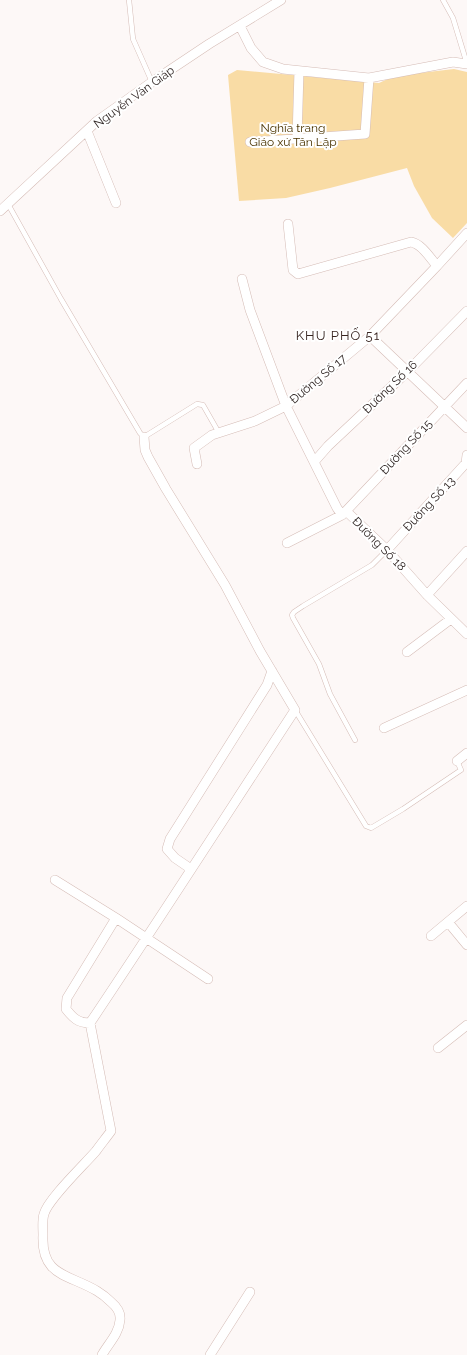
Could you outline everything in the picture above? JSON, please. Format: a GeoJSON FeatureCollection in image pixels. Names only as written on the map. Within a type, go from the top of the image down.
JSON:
{"type":"FeatureCollection","features":[{"type":"Feature","properties":{"kind":"street","name":"Nguyễn Văn Giáp"},"geometry":{"type":"LineString","coordinates":[[0,211],[97,121],[209,44],[280,0]]}},
{"type":"Feature","properties":{"kind":"street"},"geometry":{"type":"LineString","coordinates":[[240,26],[251,48],[263,62],[283,70],[369,78],[453,62],[467,64]]}},
{"type":"Feature","properties":{"kind":"street"},"geometry":{"type":"LineString","coordinates":[[297,139],[299,71]]}},
{"type":"Feature","properties":{"kind":"street"},"geometry":{"type":"LineString","coordinates":[[250,142],[365,134],[369,78]]}},
{"type":"Feature","properties":{"kind":"street"},"geometry":{"type":"LineString","coordinates":[[87,131],[116,203]]}},
{"type":"Feature","properties":{"kind":"street"},"geometry":{"type":"LineString","coordinates":[[288,224],[293,270],[298,274],[410,242],[416,243],[420,246],[437,266]]}},
{"type":"Feature","properties":{"kind":"street","name":"Đường Số 17"},"geometry":{"type":"LineString","coordinates":[[197,464],[194,448],[218,433],[255,421],[286,406],[370,336],[467,233]]}},
{"type":"Feature","properties":{"kind":"street","name":"Đường Số 18"},"geometry":{"type":"LineString","coordinates":[[242,279],[250,310],[286,406],[337,508],[386,550],[451,619],[465,628]]}},
{"type":"Feature","properties":{"kind":"street","name":"Đường Số 16"},"geometry":{"type":"LineString","coordinates":[[314,462],[328,446],[407,372],[467,311]]}},
{"type":"Feature","properties":{"kind":"street"},"geometry":{"type":"LineString","coordinates":[[370,336],[467,428]]}},
{"type":"Feature","properties":{"kind":"street","name":"Đường Số 15"},"geometry":{"type":"LineString","coordinates":[[287,543],[344,513],[467,383]]}},
{"type":"Feature","properties":{"kind":"street"},"geometry":{"type":"LineString","coordinates":[[102,1355],[115,1336],[119,1327],[120,1313],[116,1307],[98,1291],[50,1266],[44,1256],[42,1243],[44,1214],[49,1203],[111,1131],[90,1024],[295,710],[225,585],[148,458],[145,450],[144,437]]}},
{"type":"Feature","properties":{"kind":"street","name":"Đường Số 13"},"geometry":{"type":"LineString","coordinates":[[386,550],[466,463],[467,455]]}},
{"type":"Feature","properties":{"kind":"street"},"geometry":{"type":"LineString","coordinates":[[427,594],[467,551]]}},
{"type":"Feature","properties":{"kind":"street"},"geometry":{"type":"LineString","coordinates":[[407,652],[451,619]]}},
{"type":"Feature","properties":{"kind":"street"},"geometry":{"type":"LineString","coordinates":[[191,869],[167,849],[170,839],[267,684],[272,671]]}},
{"type":"Feature","properties":{"kind":"street"},"geometry":{"type":"LineString","coordinates":[[384,728],[467,690]]}},
{"type":"Feature","properties":{"kind":"street"},"geometry":{"type":"LineString","coordinates":[[456,761],[467,753]]}},
{"type":"Feature","properties":{"kind":"street"},"geometry":{"type":"LineString","coordinates":[[55,880],[147,938],[208,979]]}},
{"type":"Feature","properties":{"kind":"street"},"geometry":{"type":"LineString","coordinates":[[431,936],[467,906]]}},
{"type":"Feature","properties":{"kind":"street"},"geometry":{"type":"LineString","coordinates":[[90,1024],[74,1019],[66,1009],[67,998],[116,918]]}},
{"type":"Feature","properties":{"kind":"street"},"geometry":{"type":"LineString","coordinates":[[448,922],[467,945]]}},
{"type":"Feature","properties":{"kind":"street"},"geometry":{"type":"LineString","coordinates":[[438,1048],[467,1025]]}},
{"type":"Feature","properties":{"kind":"street"},"geometry":{"type":"LineString","coordinates":[[210,1355],[250,1292]]}},
{"type":"Feature","properties":{"kind":"lane"},"geometry":{"type":"LineString","coordinates":[[129,0],[134,39],[152,82]]}},
{"type":"Feature","properties":{"kind":"lane"},"geometry":{"type":"LineString","coordinates":[[443,0],[452,18],[467,64]]}},
{"type":"Feature","properties":{"kind":"lane"},"geometry":{"type":"LineString","coordinates":[[8,204],[61,299],[144,437],[197,404],[203,405],[218,433]]}},
{"type":"Feature","properties":{"kind":"lane"},"geometry":{"type":"LineString","coordinates":[[355,740],[330,694],[319,664],[292,618],[292,615],[303,606],[372,565],[386,550]]}},
{"type":"Feature","properties":{"kind":"lane"},"geometry":{"type":"LineString","coordinates":[[295,710],[366,826],[369,828],[387,819],[462,770],[456,761]]}},
{"type":"Feature","properties":{"kind":"green space","name":"Nghĩa trang Giáo xứ Tân Lập"},"geometry":{"type":"Polygon","coordinates":[[[454,69],[467,72],[467,223],[453,238],[432,218],[414,186],[407,168],[286,198],[239,201],[228,75],[237,70],[379,83],[390,78],[411,74],[454,69]]]}},
{"type":"Feature","properties":{"kind":"district","name":"KHU PHỐ 51"},"geometry":{"type":"Point","coordinates":[338,335]}}]}
